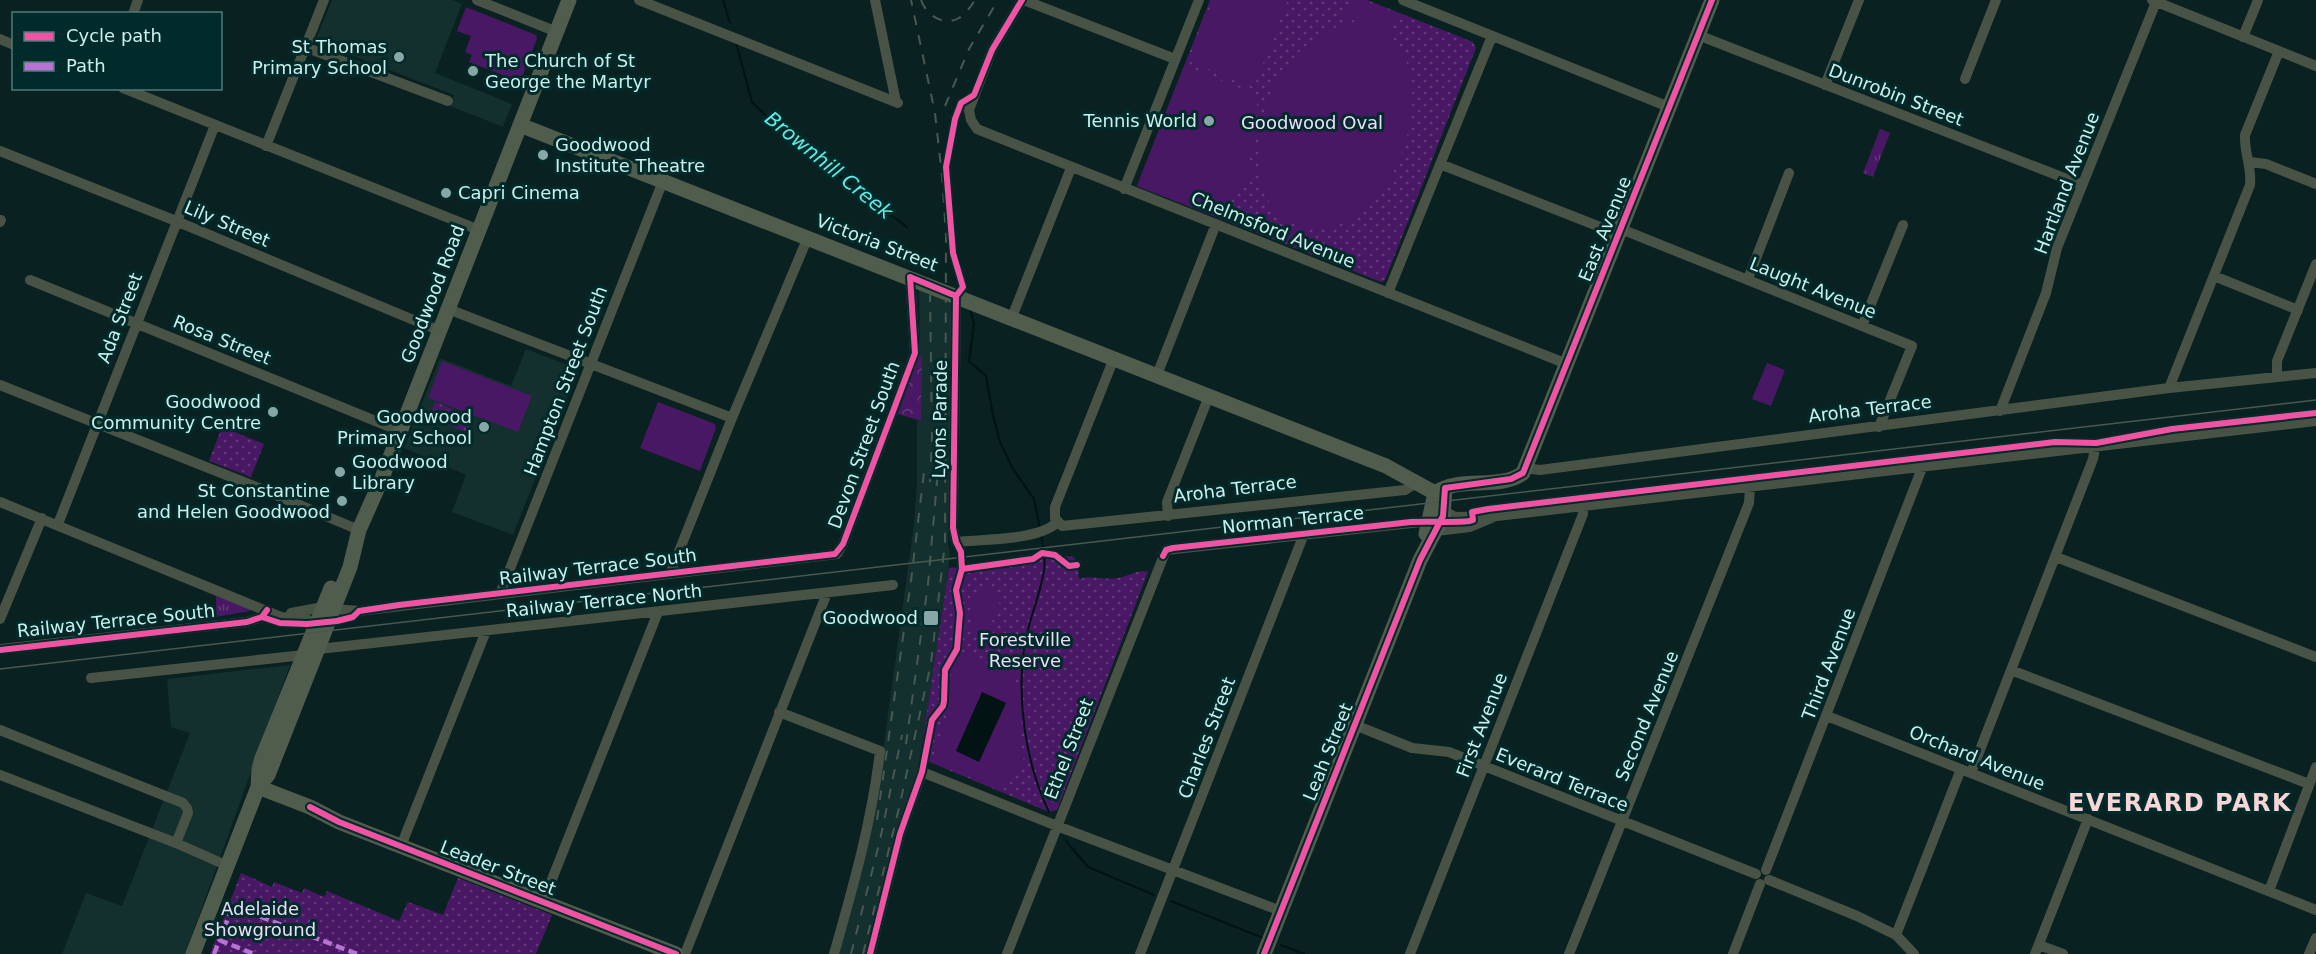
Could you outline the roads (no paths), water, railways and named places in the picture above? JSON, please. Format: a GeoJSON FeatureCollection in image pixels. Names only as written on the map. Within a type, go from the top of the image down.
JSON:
{"type":"FeatureCollection","features":[{"type":"Feature","properties":{"kind":"street"},"geometry":{"type":"LineString","coordinates":[[266,146],[324,0]]}},
{"type":"Feature","properties":{"kind":"street"},"geometry":{"type":"LineString","coordinates":[[477,0],[557,32]]}},
{"type":"Feature","properties":{"kind":"street","name":"Goodwood Road"},"geometry":{"type":"LineString","coordinates":[[193,954],[258,787],[262,758],[311,652],[328,608],[341,563],[358,532],[400,432],[569,0]]}},
{"type":"Feature","properties":{"kind":"street"},"geometry":{"type":"LineString","coordinates":[[639,0],[897,103],[875,0]]}},
{"type":"Feature","properties":{"kind":"street"},"geometry":{"type":"LineString","coordinates":[[1023,0],[1176,59]]}},
{"type":"Feature","properties":{"kind":"street","name":"Chelmsford Avenue"},"geometry":{"type":"LineString","coordinates":[[1023,0],[992,50],[969,110],[971,120],[977,129],[1567,364]]}},
{"type":"Feature","properties":{"kind":"street"},"geometry":{"type":"LineString","coordinates":[[1124,189],[1199,0]]}},
{"type":"Feature","properties":{"kind":"street"},"geometry":{"type":"LineString","coordinates":[[1405,0],[1669,107]]}},
{"type":"Feature","properties":{"kind":"street","name":"East Avenue"},"geometry":{"type":"LineString","coordinates":[[1525,468],[1712,0]]}},
{"type":"Feature","properties":{"kind":"street"},"geometry":{"type":"LineString","coordinates":[[1825,85],[1858,0]]}},
{"type":"Feature","properties":{"kind":"street"},"geometry":{"type":"LineString","coordinates":[[1965,79],[1996,0]]}},
{"type":"Feature","properties":{"kind":"street"},"geometry":{"type":"LineString","coordinates":[[2243,37],[2258,0]]}},
{"type":"Feature","properties":{"kind":"street"},"geometry":{"type":"LineString","coordinates":[[2154,1],[2316,66]]}},
{"type":"Feature","properties":{"kind":"street","name":"Hartland Avenue"},"geometry":{"type":"LineString","coordinates":[[2000,411],[2046,293],[2057,248],[2154,1]]}},
{"type":"Feature","properties":{"kind":"street","name":"Dunrobin Street"},"geometry":{"type":"LineString","coordinates":[[1698,35],[2082,185]]}},
{"type":"Feature","properties":{"kind":"street"},"geometry":{"type":"LineString","coordinates":[[1388,294],[1492,36]]}},
{"type":"Feature","properties":{"kind":"street"},"geometry":{"type":"LineString","coordinates":[[305,46],[447,101]]}},
{"type":"Feature","properties":{"kind":"street"},"geometry":{"type":"LineString","coordinates":[[2169,388],[2250,185],[2250,162],[2244,148],[2245,135],[2279,51]]}},
{"type":"Feature","properties":{"kind":"street"},"geometry":{"type":"LineString","coordinates":[[128,90],[479,230]]}},
{"type":"Feature","properties":{"kind":"street","name":"Ada Street"},"geometry":{"type":"LineString","coordinates":[[58,524],[215,125]]}},
{"type":"Feature","properties":{"kind":"street","name":"Victoria Street"},"geometry":{"type":"LineString","coordinates":[[520,125],[1386,466],[1422,476],[1440,491]]}},
{"type":"Feature","properties":{"kind":"street","name":"Lily Street"},"geometry":{"type":"LineString","coordinates":[[0,151],[176,221],[440,331]]}},
{"type":"Feature","properties":{"kind":"street"},"geometry":{"type":"LineString","coordinates":[[2250,162],[2266,164],[2316,184]]}},
{"type":"Feature","properties":{"kind":"street","name":"Laught Avenue"},"geometry":{"type":"LineString","coordinates":[[1440,164],[1748,279],[1912,346],[1879,427]]}},
{"type":"Feature","properties":{"kind":"street"},"geometry":{"type":"LineString","coordinates":[[1012,317],[1071,168]]}},
{"type":"Feature","properties":{"kind":"street"},"geometry":{"type":"LineString","coordinates":[[1748,279],[1789,173]]}},
{"type":"Feature","properties":{"kind":"street","name":"Hampton Street South"},"geometry":{"type":"LineString","coordinates":[[500,594],[663,181]]}},
{"type":"Feature","properties":{"kind":"street"},"geometry":{"type":"LineString","coordinates":[[1157,375],[1216,224]]}},
{"type":"Feature","properties":{"kind":"street"},"geometry":{"type":"LineString","coordinates":[[1863,326],[1903,225]]}},
{"type":"Feature","properties":{"kind":"street"},"geometry":{"type":"LineString","coordinates":[[670,574],[808,237]]}},
{"type":"Feature","properties":{"kind":"street"},"geometry":{"type":"LineString","coordinates":[[2277,377],[2277,362],[2316,264]]}},
{"type":"Feature","properties":{"kind":"street"},"geometry":{"type":"LineString","coordinates":[[2214,276],[2298,310]]}},
{"type":"Feature","properties":{"kind":"street","name":"Devon Street South"},"geometry":{"type":"LineString","coordinates":[[839,551],[915,353],[910,277]]}},
{"type":"Feature","properties":{"kind":"street","name":"Rosa Street"},"geometry":{"type":"LineString","coordinates":[[30,280],[400,432]]}},
{"type":"Feature","properties":{"kind":"street","name":"Lyons Parade"},"geometry":{"type":"LineString","coordinates":[[956,296],[953,528],[956,542],[1033,534],[1055,523]]}},
{"type":"Feature","properties":{"kind":"street"},"geometry":{"type":"LineString","coordinates":[[448,309],[732,418]]}},
{"type":"Feature","properties":{"kind":"street"},"geometry":{"type":"LineString","coordinates":[[1055,523],[1055,507],[1114,358]]}},
{"type":"Feature","properties":{"kind":"street","name":"Aroha Terrace"},"geometry":{"type":"LineString","coordinates":[[1440,491],[1511,479],[1521,474],[1525,468],[1540,470],[2169,388],[2316,373]]}},
{"type":"Feature","properties":{"kind":"street"},"geometry":{"type":"LineString","coordinates":[[0,385],[358,532]]}},
{"type":"Feature","properties":{"kind":"street"},"geometry":{"type":"LineString","coordinates":[[1168,516],[1167,502],[1209,396]]}},
{"type":"Feature","properties":{"kind":"street","name":"Norman Terrace"},"geometry":{"type":"LineString","coordinates":[[1444,511],[1455,517],[1497,516],[2316,422]]}},
{"type":"Feature","properties":{"kind":"street"},"geometry":{"type":"LineString","coordinates":[[1896,935],[2010,670],[2056,557],[2093,459],[2095,448]]}},
{"type":"Feature","properties":{"kind":"street","name":"Victoria Street"},"geometry":{"type":"LineString","coordinates":[[1386,466],[1421,485],[1440,491]]}},
{"type":"Feature","properties":{"kind":"street","name":"Third Avenue"},"geometry":{"type":"LineString","coordinates":[[1733,954],[1922,468]]}},
{"type":"Feature","properties":{"kind":"street","name":"Aroha Terrace"},"geometry":{"type":"LineString","coordinates":[[1055,523],[1068,526],[1168,516],[1421,485]]}},
{"type":"Feature","properties":{"kind":"street","name":"Second Avenue"},"geometry":{"type":"LineString","coordinates":[[1569,954],[1749,503],[1750,488]]}},
{"type":"Feature","properties":{"kind":"street","name":"Leah Street"},"geometry":{"type":"LineString","coordinates":[[1433,526],[1444,511],[1440,491]]}},
{"type":"Feature","properties":{"kind":"street","name":"Leah Street"},"geometry":{"type":"LineString","coordinates":[[1264,954],[1433,526],[1440,491]]}},
{"type":"Feature","properties":{"kind":"street"},"geometry":{"type":"LineString","coordinates":[[0,502],[284,618],[307,620],[320,628],[330,642],[343,646]]}},
{"type":"Feature","properties":{"kind":"street","name":"First Avenue"},"geometry":{"type":"LineString","coordinates":[[1410,954],[1583,514],[1582,507]]}},
{"type":"Feature","properties":{"kind":"street","name":"Norman Terrace"},"geometry":{"type":"LineString","coordinates":[[1163,556],[1166,550],[1173,548],[1304,534],[1470,526],[1497,516]]}},
{"type":"Feature","properties":{"kind":"street"},"geometry":{"type":"LineString","coordinates":[[0,619],[42,518]]}},
{"type":"Feature","properties":{"kind":"street","name":"Charles Street"},"geometry":{"type":"LineString","coordinates":[[1140,954],[1304,534]]}},
{"type":"Feature","properties":{"kind":"street","name":"Railway Terrace South"},"geometry":{"type":"LineString","coordinates":[[0,649],[247,622],[262,616],[267,610],[295,613],[328,608],[359,611],[829,556],[839,551]]}},
{"type":"Feature","properties":{"kind":"street","name":"Ethel Street"},"geometry":{"type":"LineString","coordinates":[[1007,954],[1163,556]]}},
{"type":"Feature","properties":{"kind":"street"},"geometry":{"type":"LineString","coordinates":[[2056,557],[2316,657]]}},
{"type":"Feature","properties":{"kind":"street","name":"Railway Terrace North"},"geometry":{"type":"LineString","coordinates":[[91,678],[311,652],[343,646],[893,585]]}},
{"type":"Feature","properties":{"kind":"street"},"geometry":{"type":"LineString","coordinates":[[685,954],[827,593]]}},
{"type":"Feature","properties":{"kind":"street"},"geometry":{"type":"LineString","coordinates":[[543,902],[658,612]]}},
{"type":"Feature","properties":{"kind":"street"},"geometry":{"type":"LineString","coordinates":[[401,846],[486,631]]}},
{"type":"Feature","properties":{"kind":"street"},"geometry":{"type":"LineString","coordinates":[[2010,670],[2309,784]]}},
{"type":"Feature","properties":{"kind":"street"},"geometry":{"type":"LineString","coordinates":[[779,712],[880,751],[869,821],[834,954]]}},
{"type":"Feature","properties":{"kind":"street","name":"Orchard Avenue"},"geometry":{"type":"LineString","coordinates":[[1827,716],[2316,910]]}},
{"type":"Feature","properties":{"kind":"street","name":"Everard Terrace"},"geometry":{"type":"LineString","coordinates":[[1355,725],[1412,748],[1449,752],[1763,877],[1857,916],[1896,935],[1914,954]]}},
{"type":"Feature","properties":{"kind":"street"},"geometry":{"type":"LineString","coordinates":[[0,730],[183,803],[188,813],[176,843]]}},
{"type":"Feature","properties":{"kind":"street"},"geometry":{"type":"LineString","coordinates":[[2269,891],[2316,767]]}},
{"type":"Feature","properties":{"kind":"street"},"geometry":{"type":"LineString","coordinates":[[870,954],[900,834],[922,772],[1281,911]]}},
{"type":"Feature","properties":{"kind":"street"},"geometry":{"type":"LineString","coordinates":[[0,775],[176,843],[228,866]]}},
{"type":"Feature","properties":{"kind":"street","name":"Leader Street"},"geometry":{"type":"LineString","coordinates":[[258,787],[676,954]]}},
{"type":"Feature","properties":{"kind":"street"},"geometry":{"type":"LineString","coordinates":[[2063,954],[2037,949],[2088,819]]}},
{"type":"Feature","properties":{"kind":"street"},"geometry":{"type":"LineString","coordinates":[[2309,954],[2316,938]]}},
{"type":"Feature","properties":{"kind":"waterway","name":"Brownhill Creek"},"geometry":{"type":"LineString","coordinates":[[723,0],[730,23]]}},
{"type":"Feature","properties":{"kind":"waterway","name":"Brownhill Creek"},"geometry":{"type":"LineString","coordinates":[[736,43],[752,102],[786,136],[907,227]]}},
{"type":"Feature","properties":{"kind":"waterway","name":"Brownhill Creek"},"geometry":{"type":"LineString","coordinates":[[970,309],[974,324],[969,361],[986,376],[1000,442],[1013,469],[1034,499],[1040,529]]}},
{"type":"Feature","properties":{"kind":"waterway","name":"Brownhill Creek"},"geometry":{"type":"LineString","coordinates":[[1041,535],[1044,571],[1025,642],[1022,663],[1022,707],[1028,751],[1049,812]]}},
{"type":"Feature","properties":{"kind":"waterway","name":"Brownhill Creek"},"geometry":{"type":"LineString","coordinates":[[1066,841],[1088,867],[1154,895]]}},
{"type":"Feature","properties":{"kind":"waterway","name":"Brownhill Creek"},"geometry":{"type":"LineString","coordinates":[[1171,901],[1263,938]]}},
{"type":"Feature","properties":{"kind":"waterway","name":"Brownhill Creek"},"geometry":{"type":"LineString","coordinates":[[1281,945],[1304,954]]}},
{"type":"Feature","properties":{"kind":"tram line"},"geometry":{"type":"LineString","coordinates":[[0,669],[2316,400]]}},
{"type":"Feature","properties":{"kind":"railway"},"geometry":{"type":"LineString","coordinates":[[863,954],[899,808],[931,663],[945,543],[946,234],[935,113],[911,0]]}},
{"type":"Feature","properties":{"kind":"railway"},"geometry":{"type":"LineString","coordinates":[[921,0],[931,15],[947,21],[962,16],[975,0]]}},
{"type":"Feature","properties":{"kind":"railway"},"geometry":{"type":"LineString","coordinates":[[945,106],[969,49],[998,0]]}},
{"type":"Feature","properties":{"kind":"railway"},"geometry":{"type":"LineString","coordinates":[[930,295],[932,435],[930,482]]}},
{"type":"Feature","properties":{"kind":"railway"},"geometry":{"type":"LineString","coordinates":[[906,744],[928,584],[938,470]]}},
{"type":"Feature","properties":{"kind":"railway"},"geometry":{"type":"LineString","coordinates":[[877,820],[924,472]]}},
{"type":"Feature","properties":{"kind":"railway"},"geometry":{"type":"LineString","coordinates":[[851,954],[880,840],[902,735]]}},
{"type":"Feature","properties":{"kind":"place","name":"St Thomas Primary School"},"geometry":{"type":"Point","coordinates":[399,57]}},
{"type":"Feature","properties":{"kind":"place","name":"The Church of St George the Martyr"},"geometry":{"type":"Point","coordinates":[473,71]}},
{"type":"Feature","properties":{"kind":"place","name":"Tennis World"},"geometry":{"type":"Point","coordinates":[1209,121]}},
{"type":"Feature","properties":{"kind":"place","name":"Goodwood Institute Theatre"},"geometry":{"type":"Point","coordinates":[543,155]}},
{"type":"Feature","properties":{"kind":"place","name":"Capri Cinema"},"geometry":{"type":"Point","coordinates":[446,193]}},
{"type":"Feature","properties":{"kind":"place","name":"Goodwood Community Centre"},"geometry":{"type":"Point","coordinates":[273,412]}},
{"type":"Feature","properties":{"kind":"place","name":"Goodwood Primary School"},"geometry":{"type":"Point","coordinates":[484,427]}},
{"type":"Feature","properties":{"kind":"place","name":"Goodwood Library"},"geometry":{"type":"Point","coordinates":[340,472]}},
{"type":"Feature","properties":{"kind":"place","name":"St Constantine and Helen Goodwood"},"geometry":{"type":"Point","coordinates":[342,501]}},
{"type":"Feature","properties":{"kind":"place","name":"Goodwood"},"geometry":{"type":"Point","coordinates":[931,618]}},
{"type":"Feature","properties":{"kind":"district","name":"EVERARD PARK"},"geometry":{"type":"Point","coordinates":[2180,803]}},
{"type":"Feature","properties":{"kind":"park label","name":"Goodwood Oval"},"geometry":{"type":"Point","coordinates":[1312,123]}},
{"type":"Feature","properties":{"kind":"park label","name":"Forestville Reserve"},"geometry":{"type":"Point","coordinates":[1025,650]}},
{"type":"Feature","properties":{"kind":"park label","name":"Adelaide Showground"},"geometry":{"type":"Point","coordinates":[260,919]}}]}
